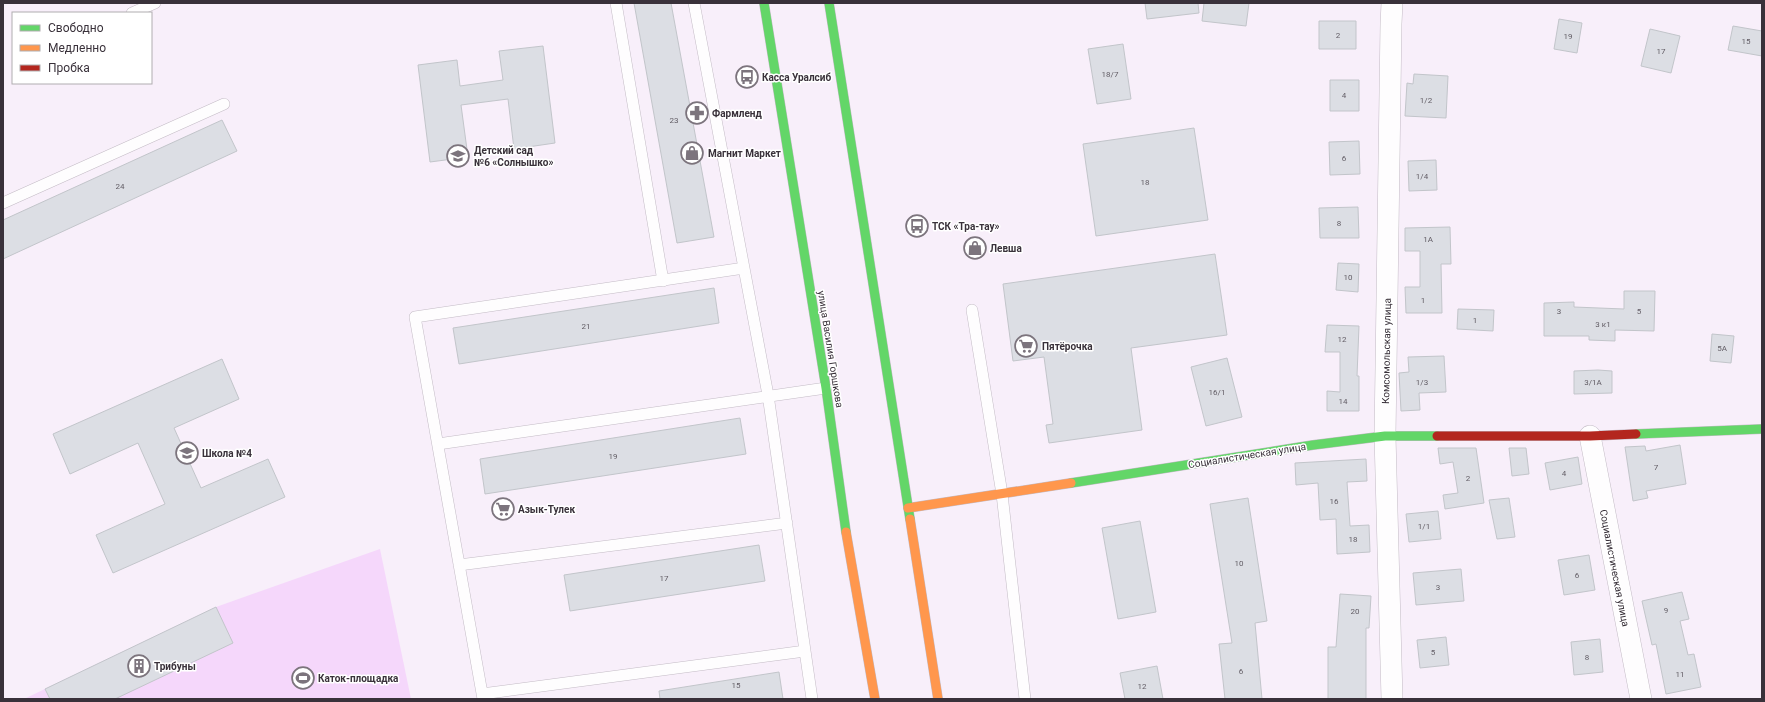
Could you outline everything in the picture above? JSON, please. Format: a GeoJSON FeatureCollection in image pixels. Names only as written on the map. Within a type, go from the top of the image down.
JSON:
{"type":"FeatureCollection","features":[{"type":"Feature","properties":{"kind":"main road","name":"улица Василия Горшкова"},"geometry":{"type":"LineString","coordinates":[[764,3],[826,388],[850,557],[875,699]]}},
{"type":"Feature","properties":{"kind":"main road"},"geometry":{"type":"LineString","coordinates":[[829,3],[938,699]]}},
{"type":"Feature","properties":{"kind":"main road","name":"Социалистическая улица"},"geometry":{"type":"LineString","coordinates":[[908,508],[1313,445],[1385,436],[1590,436],[1762,429]]}},
{"type":"Feature","properties":{"kind":"street","name":"Комсомольская улица"},"geometry":{"type":"LineString","coordinates":[[1392,3],[1385,436],[1392,699]]}},
{"type":"Feature","properties":{"kind":"street","name":"Социалистическая улица"},"geometry":{"type":"LineString","coordinates":[[1590,436],[1641,699]]}},
{"type":"Feature","properties":{"kind":"lane"},"geometry":{"type":"LineString","coordinates":[[134,12],[154,3]]}},
{"type":"Feature","properties":{"kind":"lane"},"geometry":{"type":"LineString","coordinates":[[616,3],[663,280]]}},
{"type":"Feature","properties":{"kind":"lane"},"geometry":{"type":"LineString","coordinates":[[694,3],[768,395],[812,699]]}},
{"type":"Feature","properties":{"kind":"lane"},"geometry":{"type":"LineString","coordinates":[[3,203],[224,104]]}},
{"type":"Feature","properties":{"kind":"lane"},"geometry":{"type":"LineString","coordinates":[[744,268],[415,318],[483,697],[805,651]]}},
{"type":"Feature","properties":{"kind":"lane"},"geometry":{"type":"LineString","coordinates":[[972,310],[1002,494],[1025,699]]}},
{"type":"Feature","properties":{"kind":"lane"},"geometry":{"type":"LineString","coordinates":[[438,444],[768,395],[826,388]]}},
{"type":"Feature","properties":{"kind":"lane"},"geometry":{"type":"LineString","coordinates":[[459,565],[787,523]]}},
{"type":"Feature","properties":{"kind":"shaded area"},"geometry":{"type":"Polygon","coordinates":[[[380,549],[411,699],[24,699],[216,607],[380,549]]]}},
{"type":"Feature","properties":{"kind":"building"},"geometry":{"type":"Polygon","coordinates":[[[634,3],[671,3],[714,237],[677,243],[634,3]]]}},
{"type":"Feature","properties":{"kind":"building"},"geometry":{"type":"Polygon","coordinates":[[[1145,3],[1198,3],[1199,13],[1147,19],[1145,3]]]}},
{"type":"Feature","properties":{"kind":"building"},"geometry":{"type":"Polygon","coordinates":[[[1204,3],[1249,3],[1246,26],[1202,21],[1204,3]]]}},
{"type":"Feature","properties":{"kind":"building"},"geometry":{"type":"Polygon","coordinates":[[[1559,19],[1582,23],[1577,53],[1554,49],[1559,19]]]}},
{"type":"Feature","properties":{"kind":"building"},"geometry":{"type":"Polygon","coordinates":[[[1319,21],[1356,21],[1356,49],[1319,49],[1319,21]]]}},
{"type":"Feature","properties":{"kind":"building"},"geometry":{"type":"Polygon","coordinates":[[[1733,26],[1762,31],[1762,56],[1728,50],[1733,26]]]}},
{"type":"Feature","properties":{"kind":"building"},"geometry":{"type":"Polygon","coordinates":[[[1650,29],[1680,36],[1671,73],[1641,66],[1650,29]]]}},
{"type":"Feature","properties":{"kind":"building"},"geometry":{"type":"Polygon","coordinates":[[[1123,44],[1131,99],[1097,104],[1088,49],[1123,44]]]}},
{"type":"Feature","properties":{"kind":"building"},"geometry":{"type":"Polygon","coordinates":[[[543,46],[555,143],[514,149],[508,99],[461,105],[468,157],[430,162],[418,65],[457,60],[460,86],[503,80],[499,51],[543,46]]]}},
{"type":"Feature","properties":{"kind":"building"},"geometry":{"type":"Polygon","coordinates":[[[1414,74],[1448,76],[1446,118],[1405,116],[1407,83],[1413,84],[1414,74]]]}},
{"type":"Feature","properties":{"kind":"building"},"geometry":{"type":"Polygon","coordinates":[[[1330,80],[1359,80],[1359,111],[1330,111],[1330,80]]]}},
{"type":"Feature","properties":{"kind":"building"},"geometry":{"type":"Polygon","coordinates":[[[222,120],[237,151],[3,259],[3,220],[222,120]]]}},
{"type":"Feature","properties":{"kind":"building"},"geometry":{"type":"Polygon","coordinates":[[[1194,128],[1208,220],[1096,236],[1083,144],[1194,128]]]}},
{"type":"Feature","properties":{"kind":"building"},"geometry":{"type":"Polygon","coordinates":[[[1359,141],[1360,174],[1330,175],[1329,142],[1359,141]]]}},
{"type":"Feature","properties":{"kind":"building"},"geometry":{"type":"Polygon","coordinates":[[[1436,160],[1437,190],[1409,191],[1408,161],[1436,160]]]}},
{"type":"Feature","properties":{"kind":"building"},"geometry":{"type":"Polygon","coordinates":[[[1358,207],[1359,238],[1320,238],[1319,208],[1358,207]]]}},
{"type":"Feature","properties":{"kind":"building"},"geometry":{"type":"Polygon","coordinates":[[[1450,227],[1451,264],[1441,264],[1442,313],[1406,313],[1405,287],[1420,287],[1420,251],[1405,251],[1405,228],[1450,227]]]}},
{"type":"Feature","properties":{"kind":"building"},"geometry":{"type":"Polygon","coordinates":[[[1215,254],[1227,335],[1131,348],[1142,430],[1049,443],[1046,425],[1053,424],[1044,357],[1013,361],[1003,284],[1215,254]]]}},
{"type":"Feature","properties":{"kind":"building"},"geometry":{"type":"Polygon","coordinates":[[[1338,263],[1359,264],[1358,292],[1336,290],[1338,263]]]}},
{"type":"Feature","properties":{"kind":"building"},"geometry":{"type":"Polygon","coordinates":[[[714,288],[719,323],[459,364],[453,328],[714,288]]]}},
{"type":"Feature","properties":{"kind":"building"},"geometry":{"type":"Polygon","coordinates":[[[1624,291],[1655,291],[1654,331],[1615,330],[1615,341],[1589,340],[1589,336],[1544,336],[1544,303],[1574,302],[1574,307],[1624,309],[1624,291]]]}},
{"type":"Feature","properties":{"kind":"building"},"geometry":{"type":"Polygon","coordinates":[[[1458,309],[1494,310],[1493,331],[1457,329],[1458,309]]]}},
{"type":"Feature","properties":{"kind":"building"},"geometry":{"type":"Polygon","coordinates":[[[1327,325],[1359,326],[1357,376],[1359,376],[1359,411],[1327,411],[1327,391],[1340,392],[1340,352],[1325,352],[1327,325]]]}},
{"type":"Feature","properties":{"kind":"building"},"geometry":{"type":"Polygon","coordinates":[[[1712,334],[1734,336],[1731,363],[1710,361],[1712,334]]]}},
{"type":"Feature","properties":{"kind":"building"},"geometry":{"type":"Polygon","coordinates":[[[1444,356],[1446,392],[1419,393],[1420,410],[1401,411],[1399,373],[1409,372],[1408,357],[1444,356]]]}},
{"type":"Feature","properties":{"kind":"building"},"geometry":{"type":"Polygon","coordinates":[[[1227,358],[1242,417],[1206,426],[1191,367],[1227,358]]]}},
{"type":"Feature","properties":{"kind":"building"},"geometry":{"type":"Polygon","coordinates":[[[222,359],[239,399],[174,428],[201,488],[268,459],[285,497],[113,573],[96,535],[165,504],[138,443],[70,474],[53,434],[222,359]]]}},
{"type":"Feature","properties":{"kind":"building"},"geometry":{"type":"Polygon","coordinates":[[[1574,371],[1612,371],[1612,393],[1574,394],[1574,371]]]}},
{"type":"Feature","properties":{"kind":"building"},"geometry":{"type":"Polygon","coordinates":[[[740,418],[746,454],[485,494],[480,459],[740,418]]]}},
{"type":"Feature","properties":{"kind":"building"},"geometry":{"type":"Polygon","coordinates":[[[1680,445],[1686,484],[1646,491],[1648,498],[1633,501],[1625,447],[1645,446],[1646,451],[1680,445]]]}},
{"type":"Feature","properties":{"kind":"building"},"geometry":{"type":"Polygon","coordinates":[[[1438,448],[1476,448],[1484,503],[1445,509],[1443,495],[1458,493],[1453,462],[1440,464],[1438,448]]]}},
{"type":"Feature","properties":{"kind":"building"},"geometry":{"type":"Polygon","coordinates":[[[1509,448],[1526,448],[1529,474],[1512,476],[1509,448]]]}},
{"type":"Feature","properties":{"kind":"building"},"geometry":{"type":"Polygon","coordinates":[[[1578,457],[1582,484],[1550,490],[1545,463],[1578,457]]]}},
{"type":"Feature","properties":{"kind":"building"},"geometry":{"type":"Polygon","coordinates":[[[1366,459],[1367,481],[1347,482],[1350,526],[1369,525],[1370,552],[1337,554],[1336,519],[1320,520],[1318,483],[1296,485],[1295,463],[1366,459]]]}},
{"type":"Feature","properties":{"kind":"building"},"geometry":{"type":"Polygon","coordinates":[[[1248,498],[1267,621],[1255,623],[1262,699],[1225,699],[1219,644],[1232,643],[1210,504],[1248,498]]]}},
{"type":"Feature","properties":{"kind":"building"},"geometry":{"type":"Polygon","coordinates":[[[1509,498],[1515,537],[1497,539],[1489,500],[1509,498]]]}},
{"type":"Feature","properties":{"kind":"building"},"geometry":{"type":"Polygon","coordinates":[[[1438,511],[1441,539],[1409,542],[1406,514],[1438,511]]]}},
{"type":"Feature","properties":{"kind":"building"},"geometry":{"type":"Polygon","coordinates":[[[1140,521],[1156,612],[1118,619],[1102,528],[1140,521]]]}},
{"type":"Feature","properties":{"kind":"building"},"geometry":{"type":"Polygon","coordinates":[[[759,545],[765,581],[570,611],[564,575],[759,545]]]}},
{"type":"Feature","properties":{"kind":"building"},"geometry":{"type":"Polygon","coordinates":[[[1589,555],[1595,590],[1564,595],[1558,560],[1589,555]]]}},
{"type":"Feature","properties":{"kind":"building"},"geometry":{"type":"Polygon","coordinates":[[[1461,569],[1464,601],[1416,605],[1413,573],[1461,569]]]}},
{"type":"Feature","properties":{"kind":"building"},"geometry":{"type":"Polygon","coordinates":[[[1682,592],[1689,619],[1680,621],[1688,655],[1694,654],[1701,687],[1666,694],[1656,644],[1652,645],[1642,601],[1682,592]]]}},
{"type":"Feature","properties":{"kind":"building"},"geometry":{"type":"Polygon","coordinates":[[[1340,594],[1371,596],[1369,628],[1366,628],[1366,699],[1328,699],[1328,647],[1336,647],[1340,594]]]}},
{"type":"Feature","properties":{"kind":"building","name":"Трибуны"},"geometry":{"type":"Polygon","coordinates":[[[216,607],[233,643],[115,699],[50,699],[45,689],[216,607]]]}},
{"type":"Feature","properties":{"kind":"building"},"geometry":{"type":"Polygon","coordinates":[[[1446,637],[1449,665],[1420,668],[1417,640],[1446,637]]]}},
{"type":"Feature","properties":{"kind":"building"},"geometry":{"type":"Polygon","coordinates":[[[1600,639],[1603,672],[1574,675],[1571,642],[1600,639]]]}},
{"type":"Feature","properties":{"kind":"building"},"geometry":{"type":"Polygon","coordinates":[[[1157,666],[1163,699],[1125,699],[1120,673],[1157,666]]]}},
{"type":"Feature","properties":{"kind":"building"},"geometry":{"type":"Polygon","coordinates":[[[779,672],[783,699],[660,699],[659,691],[779,672]]]}},
{"type":"Feature","properties":{"kind":"traffic: fast"},"geometry":{"type":"LineString","coordinates":[[764,3],[826,388],[846,532]]}},
{"type":"Feature","properties":{"kind":"traffic: fast"},"geometry":{"type":"LineString","coordinates":[[829,3],[910,519]]}},
{"type":"Feature","properties":{"kind":"traffic: fast"},"geometry":{"type":"LineString","coordinates":[[1636,434],[1762,429]]}},
{"type":"Feature","properties":{"kind":"traffic: fast"},"geometry":{"type":"LineString","coordinates":[[1071,483],[1313,445],[1385,436],[1437,436]]}},
{"type":"Feature","properties":{"kind":"traffic: slow"},"geometry":{"type":"LineString","coordinates":[[908,508],[1071,483]]}},
{"type":"Feature","properties":{"kind":"traffic: slow"},"geometry":{"type":"LineString","coordinates":[[910,519],[938,699]]}},
{"type":"Feature","properties":{"kind":"traffic: slow"},"geometry":{"type":"LineString","coordinates":[[846,532],[875,699]]}},
{"type":"Feature","properties":{"kind":"traffic: jam"},"geometry":{"type":"LineString","coordinates":[[1437,436],[1590,436],[1636,434]]}},
{"type":"Feature","properties":{"kind":"place","name":"Касса Уралсиб"},"geometry":{"type":"Point","coordinates":[747,77]}},
{"type":"Feature","properties":{"kind":"place","name":"Фармленд"},"geometry":{"type":"Point","coordinates":[697,113]}},
{"type":"Feature","properties":{"kind":"place","name":"Магнит Маркет"},"geometry":{"type":"Point","coordinates":[692,153]}},
{"type":"Feature","properties":{"kind":"place","name":"Детский сад №6 «Солнышко»"},"geometry":{"type":"Point","coordinates":[458,156]}},
{"type":"Feature","properties":{"kind":"place","name":"ТСК «Тра-тау»"},"geometry":{"type":"Point","coordinates":[917,226]}},
{"type":"Feature","properties":{"kind":"place","name":"Левша"},"geometry":{"type":"Point","coordinates":[975,248]}},
{"type":"Feature","properties":{"kind":"place","name":"Пятёрочка"},"geometry":{"type":"Point","coordinates":[1026,346]}},
{"type":"Feature","properties":{"kind":"place","name":"Школа №4"},"geometry":{"type":"Point","coordinates":[187,453]}},
{"type":"Feature","properties":{"kind":"place","name":"Азык-Тулек"},"geometry":{"type":"Point","coordinates":[503,509]}},
{"type":"Feature","properties":{"kind":"place","name":"Трибуны"},"geometry":{"type":"Point","coordinates":[139,666]}},
{"type":"Feature","properties":{"kind":"place","name":"Каток-площадка"},"geometry":{"type":"Point","coordinates":[303,678]}}]}
